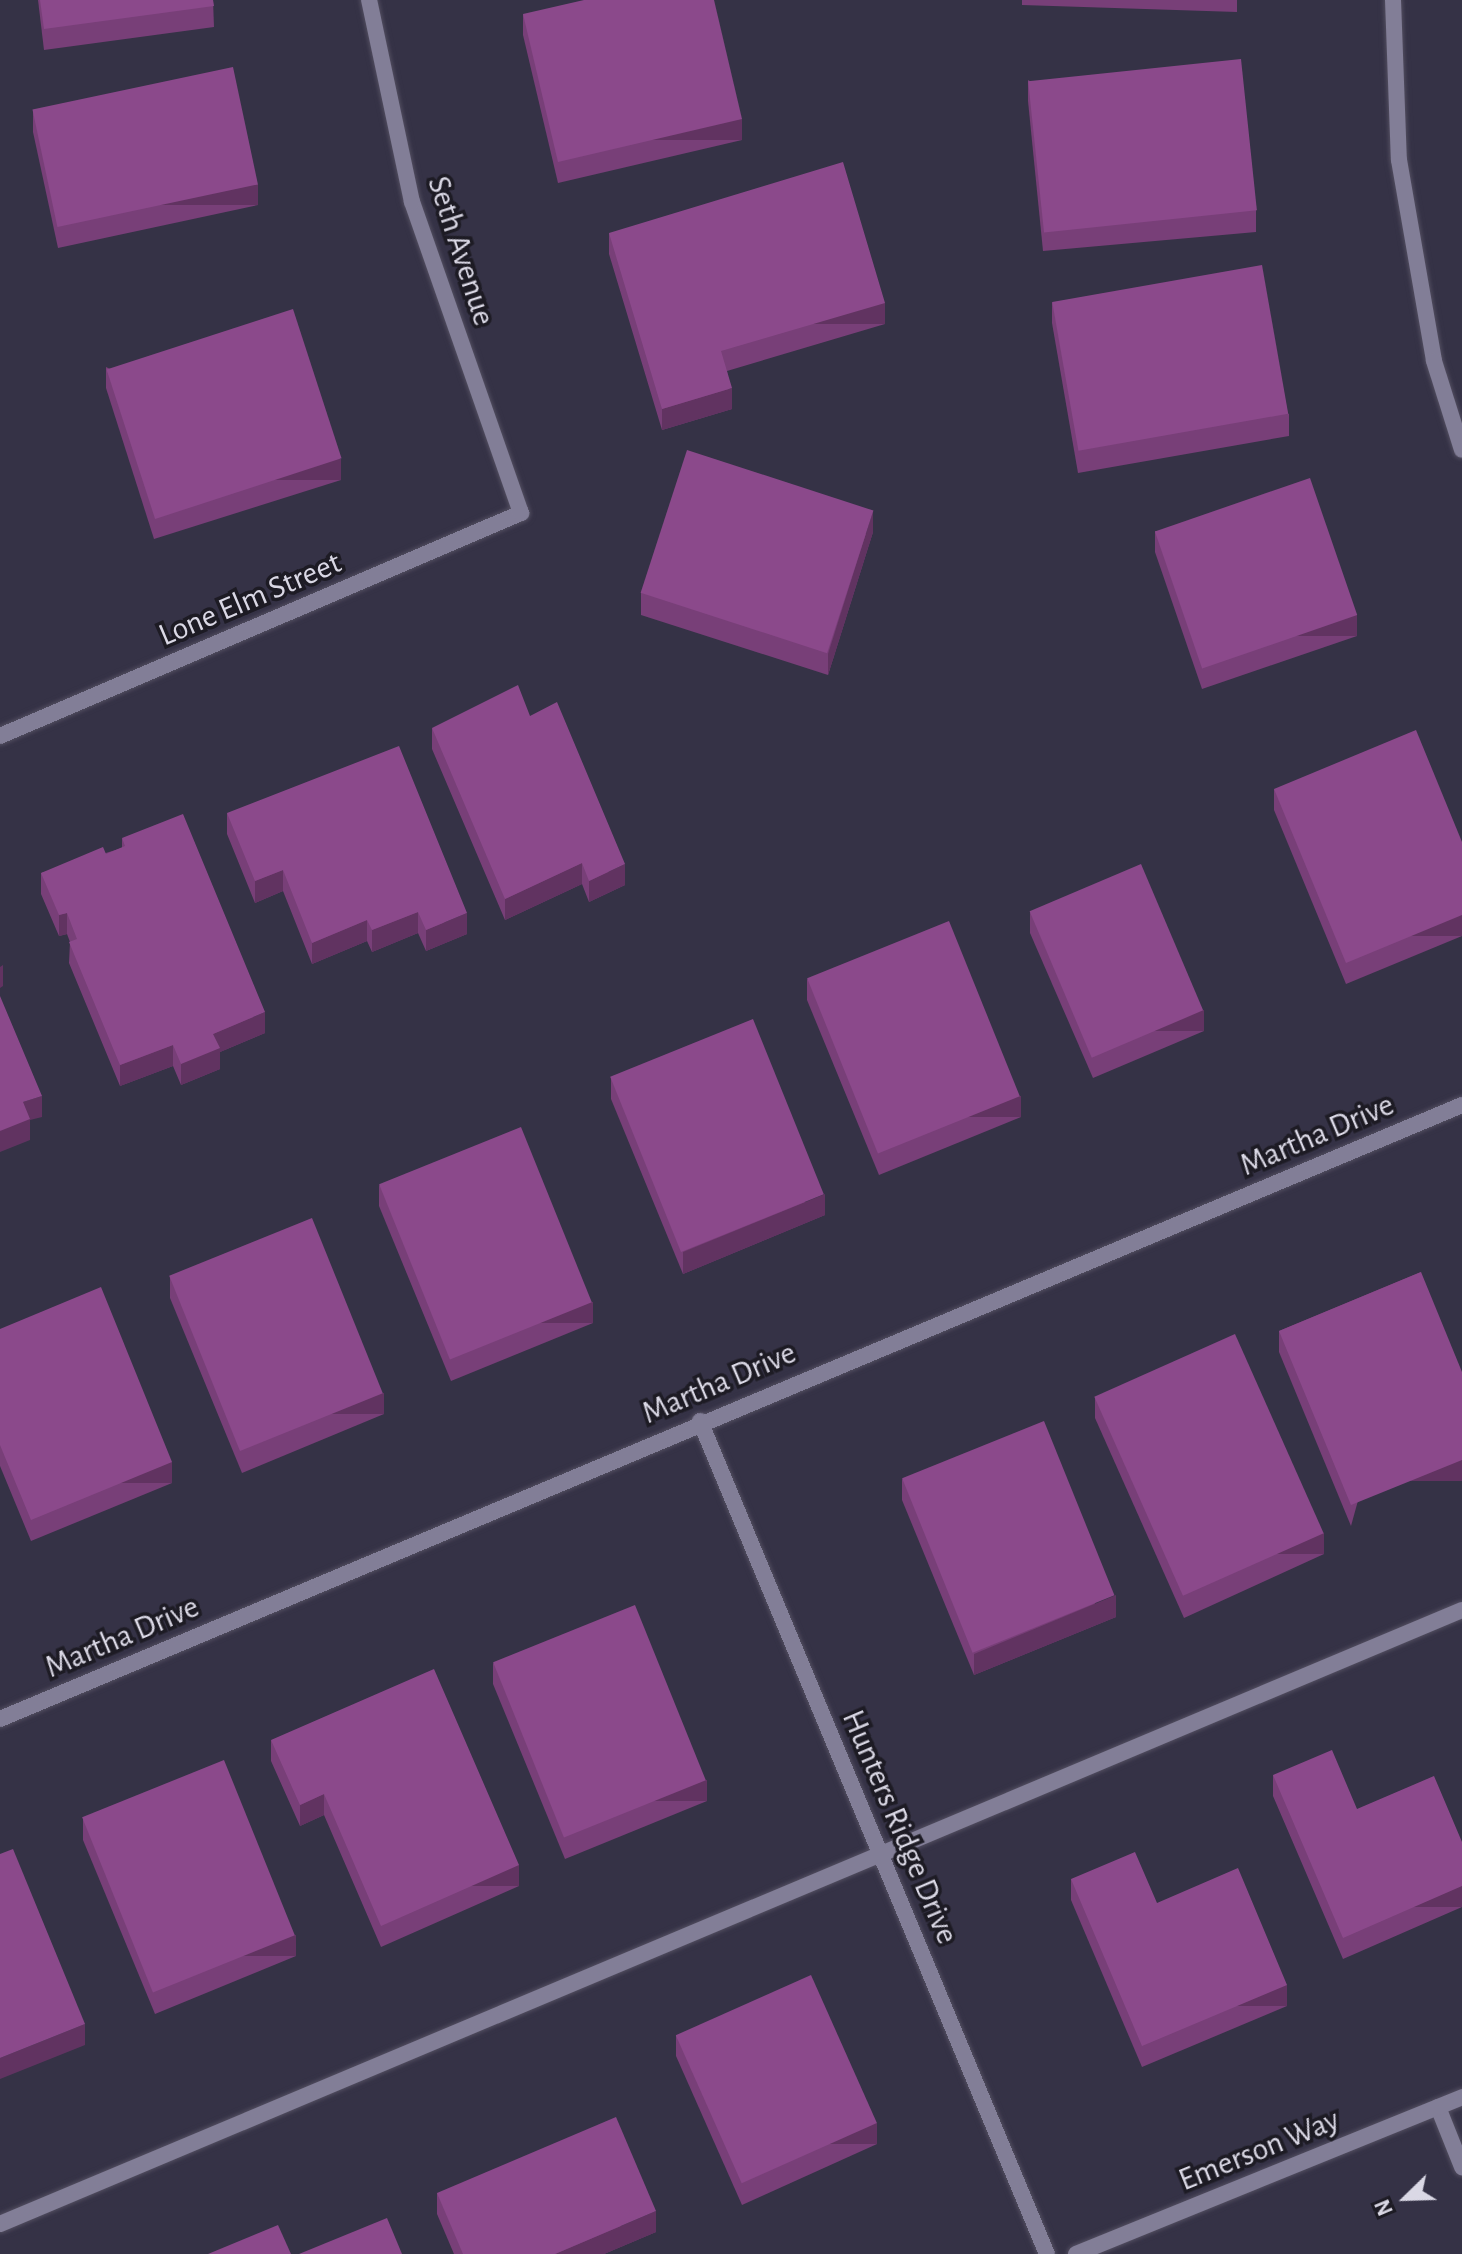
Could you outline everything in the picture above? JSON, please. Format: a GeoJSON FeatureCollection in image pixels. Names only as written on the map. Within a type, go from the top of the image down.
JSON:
{"type":"FeatureCollection","features":[{"type":"Feature","properties":{"kind":"street","name":"Seth Avenue"},"geometry":{"type":"LineString","coordinates":[[369,0],[412,202],[521,513]]}},
{"type":"Feature","properties":{"kind":"street"},"geometry":{"type":"LineString","coordinates":[[1393,0],[1399,160],[1434,361],[1462,450]]}},
{"type":"Feature","properties":{"kind":"street","name":"Lone Elm Street"},"geometry":{"type":"LineString","coordinates":[[0,736],[521,513]]}},
{"type":"Feature","properties":{"kind":"street","name":"Martha Drive"},"geometry":{"type":"LineString","coordinates":[[0,1719],[700,1421],[1462,1105]]}},
{"type":"Feature","properties":{"kind":"street","name":"Hunters Ridge Drive"},"geometry":{"type":"LineString","coordinates":[[700,1421],[1047,2254]]}},
{"type":"Feature","properties":{"kind":"street"},"geometry":{"type":"LineString","coordinates":[[0,2224],[1462,1610]]}},
{"type":"Feature","properties":{"kind":"street","name":"Emerson Way"},"geometry":{"type":"LineString","coordinates":[[1076,2254],[1462,2097]]}},
{"type":"Feature","properties":{"kind":"street"},"geometry":{"type":"LineString","coordinates":[[1438,2107],[1462,2167]]}},
{"type":"Feature","properties":{"kind":"building"},"geometry":{"type":"Polygon","coordinates":[[[40,0],[213,0],[214,6],[44,29],[40,0]]]}},
{"type":"Feature","properties":{"kind":"building"},"geometry":{"type":"Polygon","coordinates":[[[584,0],[714,0],[742,119],[558,162],[523,14],[584,0]]]}},
{"type":"Feature","properties":{"kind":"building"},"geometry":{"type":"Polygon","coordinates":[[[1241,59],[1257,210],[1044,233],[1028,81],[1241,59]]]}},
{"type":"Feature","properties":{"kind":"building"},"geometry":{"type":"Polygon","coordinates":[[[233,67],[258,184],[57,227],[32,110],[233,67]]]}},
{"type":"Feature","properties":{"kind":"building"},"geometry":{"type":"Polygon","coordinates":[[[843,162],[885,303],[721,351],[732,388],[662,409],[609,233],[843,162]]]}},
{"type":"Feature","properties":{"kind":"building"},"geometry":{"type":"Polygon","coordinates":[[[1262,265],[1288,414],[1078,451],[1052,302],[1262,265]]]}},
{"type":"Feature","properties":{"kind":"building"},"geometry":{"type":"Polygon","coordinates":[[[293,309],[342,458],[155,519],[107,370],[293,309]]]}},
{"type":"Feature","properties":{"kind":"building"},"geometry":{"type":"Polygon","coordinates":[[[687,450],[873,511],[827,653],[641,593],[687,450]]]}},
{"type":"Feature","properties":{"kind":"building"},"geometry":{"type":"Polygon","coordinates":[[[1310,478],[1357,615],[1202,668],[1155,531],[1310,478]]]}},
{"type":"Feature","properties":{"kind":"building"},"geometry":{"type":"Polygon","coordinates":[[[518,685],[530,716],[557,702],[625,864],[589,881],[582,863],[505,899],[432,728],[518,685]]]}},
{"type":"Feature","properties":{"kind":"building"},"geometry":{"type":"Polygon","coordinates":[[[1416,730],[1462,842],[1462,915],[1346,963],[1274,789],[1416,730]]]}},
{"type":"Feature","properties":{"kind":"building"},"geometry":{"type":"Polygon","coordinates":[[[399,746],[467,913],[426,930],[418,912],[372,930],[367,920],[312,943],[283,870],[255,881],[227,813],[399,746]]]}},
{"type":"Feature","properties":{"kind":"building"},"geometry":{"type":"Polygon","coordinates":[[[183,814],[265,1012],[213,1034],[220,1048],[181,1064],[173,1045],[120,1065],[69,942],[77,939],[67,913],[59,915],[41,873],[103,847],[106,854],[125,846],[122,838],[183,814]]]}},
{"type":"Feature","properties":{"kind":"building"},"geometry":{"type":"Polygon","coordinates":[[[1141,864],[1203,1010],[1092,1058],[1030,911],[1141,864]]]}},
{"type":"Feature","properties":{"kind":"building"},"geometry":{"type":"Polygon","coordinates":[[[949,921],[1020,1096],[878,1154],[807,978],[949,921]]]}},
{"type":"Feature","properties":{"kind":"building"},"geometry":{"type":"Polygon","coordinates":[[[0,996],[42,1096],[23,1102],[30,1119],[0,1131],[0,996]]]}},
{"type":"Feature","properties":{"kind":"building"},"geometry":{"type":"Polygon","coordinates":[[[753,1019],[824,1194],[681,1252],[610,1077],[753,1019]]]}},
{"type":"Feature","properties":{"kind":"building"},"geometry":{"type":"Polygon","coordinates":[[[521,1127],[592,1302],[450,1360],[379,1184],[521,1127]]]}},
{"type":"Feature","properties":{"kind":"building"},"geometry":{"type":"Polygon","coordinates":[[[312,1218],[383,1393],[240,1451],[169,1276],[312,1218]]]}},
{"type":"Feature","properties":{"kind":"building"},"geometry":{"type":"Polygon","coordinates":[[[1421,1272],[1462,1372],[1462,1460],[1351,1505],[1279,1331],[1421,1272]]]}},
{"type":"Feature","properties":{"kind":"building"},"geometry":{"type":"Polygon","coordinates":[[[101,1287],[172,1462],[31,1520],[0,1445],[0,1329],[101,1287]]]}},
{"type":"Feature","properties":{"kind":"building"},"geometry":{"type":"Polygon","coordinates":[[[1235,1334],[1324,1533],[1183,1596],[1094,1397],[1235,1334]]]}},
{"type":"Feature","properties":{"kind":"building"},"geometry":{"type":"Polygon","coordinates":[[[1044,1421],[1114,1595],[973,1653],[902,1478],[1044,1421]]]}},
{"type":"Feature","properties":{"kind":"building"},"geometry":{"type":"Polygon","coordinates":[[[635,1605],[706,1780],[564,1838],[493,1662],[635,1605]]]}},
{"type":"Feature","properties":{"kind":"building"},"geometry":{"type":"Polygon","coordinates":[[[434,1669],[519,1865],[381,1926],[324,1794],[300,1805],[271,1740],[434,1669]]]}},
{"type":"Feature","properties":{"kind":"building"},"geometry":{"type":"Polygon","coordinates":[[[1332,1750],[1357,1809],[1434,1776],[1462,1842],[1462,1886],[1343,1938],[1273,1775],[1332,1750]]]}},
{"type":"Feature","properties":{"kind":"building"},"geometry":{"type":"Polygon","coordinates":[[[224,1760],[295,1935],[153,1993],[82,1817],[224,1760]]]}},
{"type":"Feature","properties":{"kind":"building"},"geometry":{"type":"Polygon","coordinates":[[[13,1849],[85,2024],[0,2058],[0,1854],[13,1849]]]}},
{"type":"Feature","properties":{"kind":"building"},"geometry":{"type":"Polygon","coordinates":[[[1135,1852],[1157,1903],[1238,1868],[1287,1985],[1142,2046],[1071,1879],[1135,1852]]]}},
{"type":"Feature","properties":{"kind":"building"},"geometry":{"type":"Polygon","coordinates":[[[811,1975],[877,2123],[742,2183],[676,2035],[811,1975]]]}},
{"type":"Feature","properties":{"kind":"building"},"geometry":{"type":"Polygon","coordinates":[[[616,2117],[656,2211],[555,2254],[463,2254],[437,2193],[616,2117]]]}},
{"type":"Feature","properties":{"kind":"building"},"geometry":{"type":"Polygon","coordinates":[[[387,2218],[402,2254],[299,2254],[387,2218]]]}},
{"type":"Feature","properties":{"kind":"building"},"geometry":{"type":"Polygon","coordinates":[[[278,2225],[291,2254],[208,2254],[278,2225]]]}}]}
